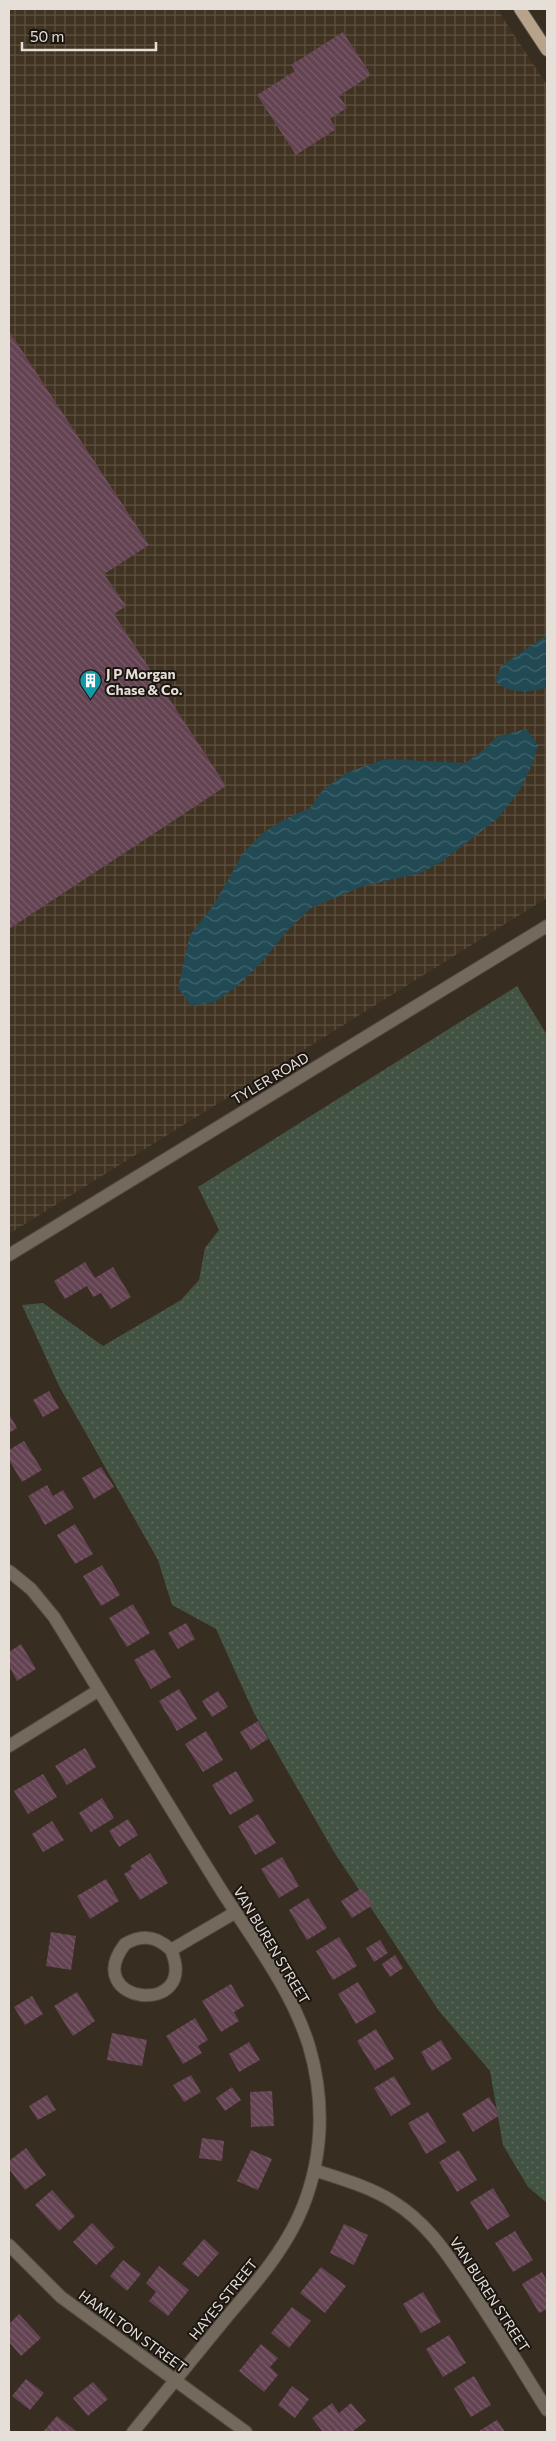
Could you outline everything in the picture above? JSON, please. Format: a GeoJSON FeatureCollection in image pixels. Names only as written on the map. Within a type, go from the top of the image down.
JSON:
{"type":"FeatureCollection","features":[{"type":"Feature","properties":{"kind":"main road"},"geometry":{"type":"LineString","coordinates":[[520,9],[547,50]]}},
{"type":"Feature","properties":{"kind":"street","name":"TYLER ROAD"},"geometry":{"type":"LineString","coordinates":[[9,1255],[547,926]]}},
{"type":"Feature","properties":{"kind":"street","name":"VAN BUREN STREET"},"geometry":{"type":"LineString","coordinates":[[9,1572],[43,1602],[291,2003],[309,2046],[316,2075],[320,2112],[320,2139],[314,2170],[363,2186],[392,2200],[418,2219],[444,2248],[547,2410]]}},
{"type":"Feature","properties":{"kind":"street"},"geometry":{"type":"LineString","coordinates":[[9,1746],[99,1690]]}},
{"type":"Feature","properties":{"kind":"street"},"geometry":{"type":"LineString","coordinates":[[171,1950],[236,1912]]}},
{"type":"Feature","properties":{"kind":"street"},"geometry":{"type":"LineString","coordinates":[[144,1937],[154,1938],[171,1950],[176,1968],[174,1978],[161,1992],[153,1996],[134,1995],[120,1983],[115,1963],[125,1944],[144,1937]]}},
{"type":"Feature","properties":{"kind":"street","name":"HAYES STREET"},"geometry":{"type":"LineString","coordinates":[[133,2432],[277,2256],[298,2217],[314,2170]]}},
{"type":"Feature","properties":{"kind":"street","name":"HAMILTON STREET"},"geometry":{"type":"LineString","coordinates":[[9,2246],[61,2297],[246,2432]]}},
{"type":"Feature","properties":{"kind":"shaded area"},"geometry":{"type":"Polygon","coordinates":[[[9,9],[497,9],[547,85],[547,898],[9,1234],[9,9]]]}},
{"type":"Feature","properties":{"kind":"green space"},"geometry":{"type":"Polygon","coordinates":[[[517,986],[547,1035],[547,2203],[528,2187],[503,2145],[490,2071],[439,2011],[334,1852],[254,1713],[216,1629],[172,1605],[158,1560],[59,1386],[22,1305],[43,1303],[103,1346],[181,1300],[199,1280],[205,1248],[219,1230],[198,1187],[517,986]]]}},
{"type":"Feature","properties":{"kind":"water"},"geometry":{"type":"Polygon","coordinates":[[[547,635],[547,688],[520,691],[507,689],[495,681],[501,666],[547,635]]]}},
{"type":"Feature","properties":{"kind":"water"},"geometry":{"type":"Polygon","coordinates":[[[526,729],[538,745],[533,763],[520,790],[498,818],[443,861],[421,873],[363,886],[311,908],[288,930],[260,964],[236,987],[215,1002],[191,1006],[178,988],[190,935],[215,903],[243,853],[264,832],[285,819],[310,808],[323,790],[346,773],[385,759],[465,763],[485,749],[496,737],[526,729]]]}},
{"type":"Feature","properties":{"kind":"building"},"geometry":{"type":"Polygon","coordinates":[[[343,32],[371,75],[339,96],[347,108],[330,119],[336,129],[296,155],[257,95],[295,71],[291,65],[343,32]]]}},
{"type":"Feature","properties":{"kind":"building","name":"J P Morgan Chase & Co."},"geometry":{"type":"Polygon","coordinates":[[[9,331],[149,545],[104,574],[126,606],[114,614],[226,786],[9,929],[9,331]]]}},
{"type":"Feature","properties":{"kind":"building"},"geometry":{"type":"Polygon","coordinates":[[[85,1262],[95,1278],[113,1267],[131,1297],[111,1309],[101,1293],[93,1297],[87,1286],[65,1299],[54,1281],[85,1262]]]}},
{"type":"Feature","properties":{"kind":"building"},"geometry":{"type":"Polygon","coordinates":[[[49,1391],[59,1408],[43,1417],[33,1400],[49,1391]]]}},
{"type":"Feature","properties":{"kind":"building"},"geometry":{"type":"Polygon","coordinates":[[[9,1414],[17,1428],[9,1433],[9,1414]]]}},
{"type":"Feature","properties":{"kind":"building"},"geometry":{"type":"Polygon","coordinates":[[[24,1441],[42,1470],[22,1482],[9,1460],[9,1450],[24,1441]]]}},
{"type":"Feature","properties":{"kind":"building"},"geometry":{"type":"Polygon","coordinates":[[[101,1467],[114,1487],[94,1499],[82,1478],[101,1467]]]}},
{"type":"Feature","properties":{"kind":"building"},"geometry":{"type":"Polygon","coordinates":[[[47,1485],[53,1496],[63,1490],[74,1508],[45,1525],[28,1496],[47,1485]]]}},
{"type":"Feature","properties":{"kind":"building"},"geometry":{"type":"Polygon","coordinates":[[[75,1524],[93,1554],[75,1564],[57,1535],[75,1524]]]}},
{"type":"Feature","properties":{"kind":"building"},"geometry":{"type":"Polygon","coordinates":[[[102,1565],[120,1595],[101,1606],[83,1576],[102,1565]]]}},
{"type":"Feature","properties":{"kind":"building"},"geometry":{"type":"Polygon","coordinates":[[[133,1604],[150,1633],[127,1647],[109,1618],[133,1604]]]}},
{"type":"Feature","properties":{"kind":"building"},"geometry":{"type":"Polygon","coordinates":[[[186,1623],[195,1639],[178,1649],[168,1633],[186,1623]]]}},
{"type":"Feature","properties":{"kind":"building"},"geometry":{"type":"Polygon","coordinates":[[[21,1644],[36,1669],[17,1681],[9,1666],[9,1652],[21,1644]]]}},
{"type":"Feature","properties":{"kind":"building"},"geometry":{"type":"Polygon","coordinates":[[[154,1649],[171,1677],[151,1689],[134,1660],[154,1649]]]}},
{"type":"Feature","properties":{"kind":"building"},"geometry":{"type":"Polygon","coordinates":[[[179,1689],[197,1719],[177,1731],[159,1701],[179,1689]]]}},
{"type":"Feature","properties":{"kind":"building"},"geometry":{"type":"Polygon","coordinates":[[[218,1691],[228,1707],[212,1717],[202,1701],[218,1691]]]}},
{"type":"Feature","properties":{"kind":"building"},"geometry":{"type":"Polygon","coordinates":[[[258,1721],[268,1739],[251,1750],[240,1732],[258,1721]]]}},
{"type":"Feature","properties":{"kind":"building"},"geometry":{"type":"Polygon","coordinates":[[[206,1731],[223,1760],[203,1772],[185,1744],[206,1731]]]}},
{"type":"Feature","properties":{"kind":"building"},"geometry":{"type":"Polygon","coordinates":[[[85,1748],[96,1767],[67,1785],[55,1766],[85,1748]]]}},
{"type":"Feature","properties":{"kind":"building"},"geometry":{"type":"Polygon","coordinates":[[[236,1771],[254,1801],[230,1815],[212,1785],[236,1771]]]}},
{"type":"Feature","properties":{"kind":"building"},"geometry":{"type":"Polygon","coordinates":[[[43,1774],[57,1797],[28,1814],[14,1791],[43,1774]]]}},
{"type":"Feature","properties":{"kind":"building"},"geometry":{"type":"Polygon","coordinates":[[[102,1798],[114,1818],[91,1832],[79,1813],[102,1798]]]}},
{"type":"Feature","properties":{"kind":"building"},"geometry":{"type":"Polygon","coordinates":[[[258,1814],[276,1843],[255,1855],[238,1826],[258,1814]]]}},
{"type":"Feature","properties":{"kind":"building"},"geometry":{"type":"Polygon","coordinates":[[[128,1819],[138,1835],[119,1847],[109,1831],[128,1819]]]}},
{"type":"Feature","properties":{"kind":"building"},"geometry":{"type":"Polygon","coordinates":[[[52,1821],[64,1840],[43,1852],[32,1834],[52,1821]]]}},
{"type":"Feature","properties":{"kind":"building"},"geometry":{"type":"Polygon","coordinates":[[[150,1853],[168,1883],[140,1900],[124,1874],[132,1869],[130,1866],[150,1853]]]}},
{"type":"Feature","properties":{"kind":"building"},"geometry":{"type":"Polygon","coordinates":[[[282,1857],[299,1886],[279,1898],[261,1869],[282,1857]]]}},
{"type":"Feature","properties":{"kind":"building"},"geometry":{"type":"Polygon","coordinates":[[[106,1879],[119,1901],[90,1919],[77,1896],[106,1879]]]}},
{"type":"Feature","properties":{"kind":"building"},"geometry":{"type":"Polygon","coordinates":[[[362,1888],[373,1905],[352,1918],[341,1901],[362,1888]]]}},
{"type":"Feature","properties":{"kind":"building"},"geometry":{"type":"Polygon","coordinates":[[[308,1898],[327,1928],[307,1940],[289,1910],[308,1898]]]}},
{"type":"Feature","properties":{"kind":"building"},"geometry":{"type":"Polygon","coordinates":[[[51,1932],[76,1936],[71,1970],[46,1966],[51,1932]]]}},
{"type":"Feature","properties":{"kind":"building"},"geometry":{"type":"Polygon","coordinates":[[[339,1937],[357,1966],[333,1980],[316,1951],[339,1937]]]}},
{"type":"Feature","properties":{"kind":"building"},"geometry":{"type":"Polygon","coordinates":[[[380,1940],[388,1953],[374,1962],[366,1948],[380,1940]]]}},
{"type":"Feature","properties":{"kind":"building"},"geometry":{"type":"Polygon","coordinates":[[[395,1955],[403,1968],[390,1977],[382,1964],[395,1955]]]}},
{"type":"Feature","properties":{"kind":"building"},"geometry":{"type":"Polygon","coordinates":[[[358,1982],[376,2012],[356,2024],[338,1994],[358,1982]]]}},
{"type":"Feature","properties":{"kind":"building"},"geometry":{"type":"Polygon","coordinates":[[[231,1984],[244,2006],[234,2012],[239,2021],[221,2032],[202,2001],[231,1984]]]}},
{"type":"Feature","properties":{"kind":"building"},"geometry":{"type":"Polygon","coordinates":[[[77,1992],[95,2021],[73,2036],[54,2006],[77,1992]]]}},
{"type":"Feature","properties":{"kind":"building"},"geometry":{"type":"Polygon","coordinates":[[[32,1996],[43,2014],[25,2025],[14,2007],[32,1996]]]}},
{"type":"Feature","properties":{"kind":"building"},"geometry":{"type":"Polygon","coordinates":[[[195,2018],[208,2040],[198,2046],[202,2053],[183,2064],[166,2036],[195,2018]]]}},
{"type":"Feature","properties":{"kind":"building"},"geometry":{"type":"Polygon","coordinates":[[[376,2029],[394,2059],[375,2070],[357,2041],[376,2029]]]}},
{"type":"Feature","properties":{"kind":"building"},"geometry":{"type":"Polygon","coordinates":[[[112,2033],[147,2040],[142,2066],[107,2060],[112,2033]]]}},
{"type":"Feature","properties":{"kind":"building"},"geometry":{"type":"Polygon","coordinates":[[[441,2040],[452,2059],[432,2071],[421,2052],[441,2040]]]}},
{"type":"Feature","properties":{"kind":"building"},"geometry":{"type":"Polygon","coordinates":[[[249,2042],[260,2060],[239,2072],[229,2054],[249,2042]]]}},
{"type":"Feature","properties":{"kind":"building"},"geometry":{"type":"Polygon","coordinates":[[[191,2075],[201,2092],[184,2102],[173,2085],[191,2075]]]}},
{"type":"Feature","properties":{"kind":"building"},"geometry":{"type":"Polygon","coordinates":[[[394,2076],[411,2104],[391,2116],[374,2088],[394,2076]]]}},
{"type":"Feature","properties":{"kind":"building"},"geometry":{"type":"Polygon","coordinates":[[[232,2087],[241,2100],[225,2111],[216,2098],[232,2087]]]}},
{"type":"Feature","properties":{"kind":"building"},"geometry":{"type":"Polygon","coordinates":[[[272,2091],[274,2126],[251,2127],[250,2092],[272,2091]]]}},
{"type":"Feature","properties":{"kind":"building"},"geometry":{"type":"Polygon","coordinates":[[[47,2095],[56,2110],[38,2120],[29,2106],[47,2095]]]}},
{"type":"Feature","properties":{"kind":"building"},"geometry":{"type":"Polygon","coordinates":[[[489,2097],[500,2115],[473,2132],[462,2114],[489,2097]]]}},
{"type":"Feature","properties":{"kind":"building"},"geometry":{"type":"Polygon","coordinates":[[[428,2112],[446,2142],[426,2154],[408,2123],[428,2112]]]}},
{"type":"Feature","properties":{"kind":"building"},"geometry":{"type":"Polygon","coordinates":[[[202,2138],[224,2141],[222,2161],[199,2158],[202,2138]]]}},
{"type":"Feature","properties":{"kind":"building"},"geometry":{"type":"Polygon","coordinates":[[[26,2148],[46,2175],[25,2190],[9,2169],[9,2161],[26,2148]]]}},
{"type":"Feature","properties":{"kind":"building"},"geometry":{"type":"Polygon","coordinates":[[[251,2150],[272,2159],[258,2190],[237,2181],[251,2150]]]}},
{"type":"Feature","properties":{"kind":"building"},"geometry":{"type":"Polygon","coordinates":[[[459,2150],[477,2180],[457,2192],[439,2162],[459,2150]]]}},
{"type":"Feature","properties":{"kind":"building"},"geometry":{"type":"Polygon","coordinates":[[[493,2188],[510,2216],[487,2230],[470,2202],[493,2188]]]}},
{"type":"Feature","properties":{"kind":"building"},"geometry":{"type":"Polygon","coordinates":[[[52,2190],[75,2216],[59,2231],[35,2205],[52,2190]]]}},
{"type":"Feature","properties":{"kind":"building"},"geometry":{"type":"Polygon","coordinates":[[[92,2223],[115,2247],[96,2265],[73,2242],[92,2223]]]}},
{"type":"Feature","properties":{"kind":"building"},"geometry":{"type":"Polygon","coordinates":[[[344,2224],[368,2235],[354,2265],[330,2253],[344,2224]]]}},
{"type":"Feature","properties":{"kind":"building"},"geometry":{"type":"Polygon","coordinates":[[[515,2231],[533,2260],[513,2272],[495,2243],[515,2231]]]}},
{"type":"Feature","properties":{"kind":"building"},"geometry":{"type":"Polygon","coordinates":[[[204,2239],[219,2253],[198,2277],[182,2264],[204,2239]]]}},
{"type":"Feature","properties":{"kind":"building"},"geometry":{"type":"Polygon","coordinates":[[[123,2260],[141,2274],[127,2291],[110,2276],[123,2260]]]}},
{"type":"Feature","properties":{"kind":"building"},"geometry":{"type":"Polygon","coordinates":[[[159,2266],[189,2290],[168,2316],[149,2301],[156,2292],[146,2283],[159,2266]]]}},
{"type":"Feature","properties":{"kind":"building"},"geometry":{"type":"Polygon","coordinates":[[[321,2267],[346,2286],[325,2313],[300,2293],[321,2267]]]}},
{"type":"Feature","properties":{"kind":"building"},"geometry":{"type":"Polygon","coordinates":[[[542,2272],[547,2281],[547,2309],[539,2313],[522,2284],[542,2272]]]}},
{"type":"Feature","properties":{"kind":"building"},"geometry":{"type":"Polygon","coordinates":[[[423,2292],[441,2322],[421,2333],[403,2304],[423,2292]]]}},
{"type":"Feature","properties":{"kind":"building"},"geometry":{"type":"Polygon","coordinates":[[[292,2307],[311,2321],[289,2348],[271,2333],[292,2307]]]}},
{"type":"Feature","properties":{"kind":"building"},"geometry":{"type":"Polygon","coordinates":[[[19,2314],[41,2338],[21,2356],[9,2342],[9,2324],[19,2314]]]}},
{"type":"Feature","properties":{"kind":"building"},"geometry":{"type":"Polygon","coordinates":[[[449,2335],[466,2363],[443,2377],[426,2349],[449,2335]]]}},
{"type":"Feature","properties":{"kind":"building"},"geometry":{"type":"Polygon","coordinates":[[[261,2344],[278,2358],[270,2367],[278,2375],[264,2392],[239,2371],[261,2344]]]}},
{"type":"Feature","properties":{"kind":"building"},"geometry":{"type":"Polygon","coordinates":[[[474,2376],[491,2405],[471,2417],[454,2388],[474,2376]]]}},
{"type":"Feature","properties":{"kind":"building"},"geometry":{"type":"Polygon","coordinates":[[[26,2379],[44,2393],[30,2410],[12,2396],[26,2379]]]}},
{"type":"Feature","properties":{"kind":"building"},"geometry":{"type":"Polygon","coordinates":[[[93,2382],[108,2399],[88,2416],[73,2398],[93,2382]]]}},
{"type":"Feature","properties":{"kind":"building"},"geometry":{"type":"Polygon","coordinates":[[[292,2386],[309,2399],[295,2418],[278,2405],[292,2386]]]}},
{"type":"Feature","properties":{"kind":"building"},"geometry":{"type":"Polygon","coordinates":[[[332,2403],[339,2413],[351,2403],[366,2421],[352,2432],[323,2432],[312,2418],[332,2403]]]}},
{"type":"Feature","properties":{"kind":"building"},"geometry":{"type":"Polygon","coordinates":[[[57,2416],[77,2432],[43,2432],[57,2416]]]}},
{"type":"Feature","properties":{"kind":"building"},"geometry":{"type":"Polygon","coordinates":[[[497,2420],[505,2432],[479,2432],[479,2431],[497,2420]]]}},
{"type":"Feature","properties":{"kind":"place","name":"J P Morgan Chase & Co."},"geometry":{"type":"Point","coordinates":[90,700]}}]}
